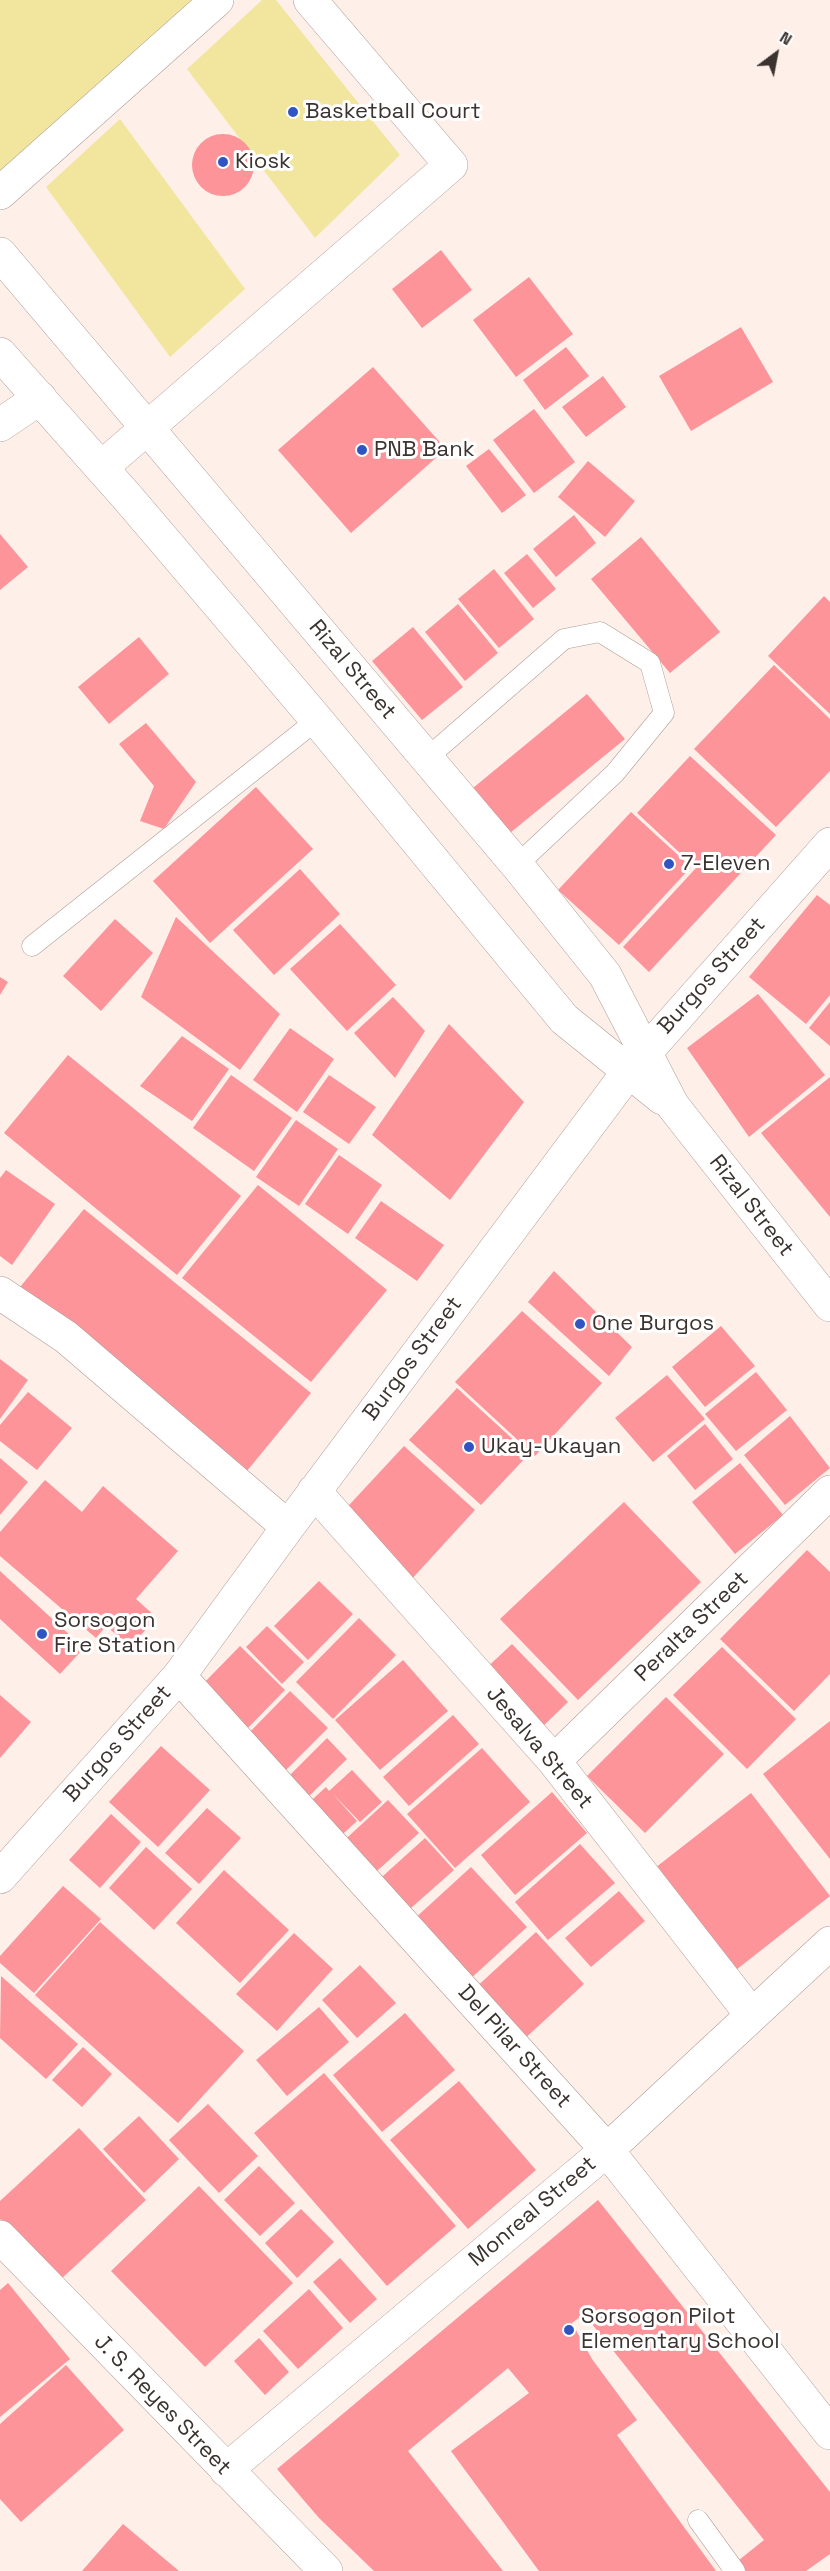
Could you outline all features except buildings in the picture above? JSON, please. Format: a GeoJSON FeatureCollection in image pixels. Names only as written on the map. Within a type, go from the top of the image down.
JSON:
{"type":"FeatureCollection","features":[{"type":"Feature","properties":{"kind":"street"},"geometry":{"type":"LineString","coordinates":[[0,193],[217,0]]}},
{"type":"Feature","properties":{"kind":"street"},"geometry":{"type":"LineString","coordinates":[[102,467],[450,165],[310,0]]}},
{"type":"Feature","properties":{"kind":"street","name":"Rizal Street"},"geometry":{"type":"LineString","coordinates":[[0,254],[518,865],[605,975],[637,1061],[830,1305]]}},
{"type":"Feature","properties":{"kind":"street","name":"Rizal Street"},"geometry":{"type":"LineString","coordinates":[[0,354],[102,467],[564,1019],[637,1061]]}},
{"type":"Feature","properties":{"kind":"street"},"geometry":{"type":"LineString","coordinates":[[0,425],[40,398]]}},
{"type":"Feature","properties":{"kind":"street","name":"Burgos Street"},"geometry":{"type":"LineString","coordinates":[[0,1877],[179,1676],[314,1491],[637,1061],[830,843]]}},
{"type":"Feature","properties":{"kind":"street"},"geometry":{"type":"LineString","coordinates":[[0,1293],[66,1337],[288,1527]]}},
{"type":"Feature","properties":{"kind":"street","name":"Jesalva Street"},"geometry":{"type":"LineString","coordinates":[[314,1491],[554,1761],[752,2014]]}},
{"type":"Feature","properties":{"kind":"street","name":"Peralta Street"},"geometry":{"type":"LineString","coordinates":[[554,1761],[830,1492]]}},
{"type":"Feature","properties":{"kind":"street","name":"Del Pilar Street"},"geometry":{"type":"LineString","coordinates":[[179,1676],[607,2150],[830,2433]]}},
{"type":"Feature","properties":{"kind":"street","name":"Monreal Street"},"geometry":{"type":"LineString","coordinates":[[225,2470],[607,2150],[830,1943]]}},
{"type":"Feature","properties":{"kind":"street","name":"J. S. Reyes Street"},"geometry":{"type":"LineString","coordinates":[[1,2239],[326,2571]]}},
{"type":"Feature","properties":{"kind":"lane"},"geometry":{"type":"LineString","coordinates":[[427,758],[564,639],[600,632],[650,663],[664,713],[615,773],[518,865]]}},
{"type":"Feature","properties":{"kind":"lane"},"geometry":{"type":"LineString","coordinates":[[32,946],[316,720]]}},
{"type":"Feature","properties":{"kind":"lane"},"geometry":{"type":"LineString","coordinates":[[698,2520],[735,2571]]}},
{"type":"Feature","properties":{"kind":"shaded area"},"geometry":{"type":"Polygon","coordinates":[[[0,0],[203,0],[0,184],[0,0]]]}},
{"type":"Feature","properties":{"kind":"shaded area","name":"Basketball Court"},"geometry":{"type":"Polygon","coordinates":[[[262,0],[276,0],[400,155],[315,238],[187,69],[262,0]]]}},
{"type":"Feature","properties":{"kind":"shaded area"},"geometry":{"type":"Polygon","coordinates":[[[120,119],[245,289],[170,357],[46,187],[120,119]]]}},
{"type":"Feature","properties":{"kind":"place","name":"Basketball Court"},"geometry":{"type":"Point","coordinates":[293,112]}},
{"type":"Feature","properties":{"kind":"place","name":"Kiosk"},"geometry":{"type":"Point","coordinates":[223,162]}},
{"type":"Feature","properties":{"kind":"place","name":"PNB Bank"},"geometry":{"type":"Point","coordinates":[362,450]}},
{"type":"Feature","properties":{"kind":"place","name":"7-Eleven"},"geometry":{"type":"Point","coordinates":[669,864]}},
{"type":"Feature","properties":{"kind":"place","name":"One Burgos"},"geometry":{"type":"Point","coordinates":[580,1324]}},
{"type":"Feature","properties":{"kind":"place","name":"Ukay-Ukayan"},"geometry":{"type":"Point","coordinates":[469,1447]}},
{"type":"Feature","properties":{"kind":"place","name":"Sorsogon Fire Station"},"geometry":{"type":"Point","coordinates":[42,1634]}},
{"type":"Feature","properties":{"kind":"place","name":"Sorsogon Pilot Elementary School"},"geometry":{"type":"Point","coordinates":[569,2330]}}]}
